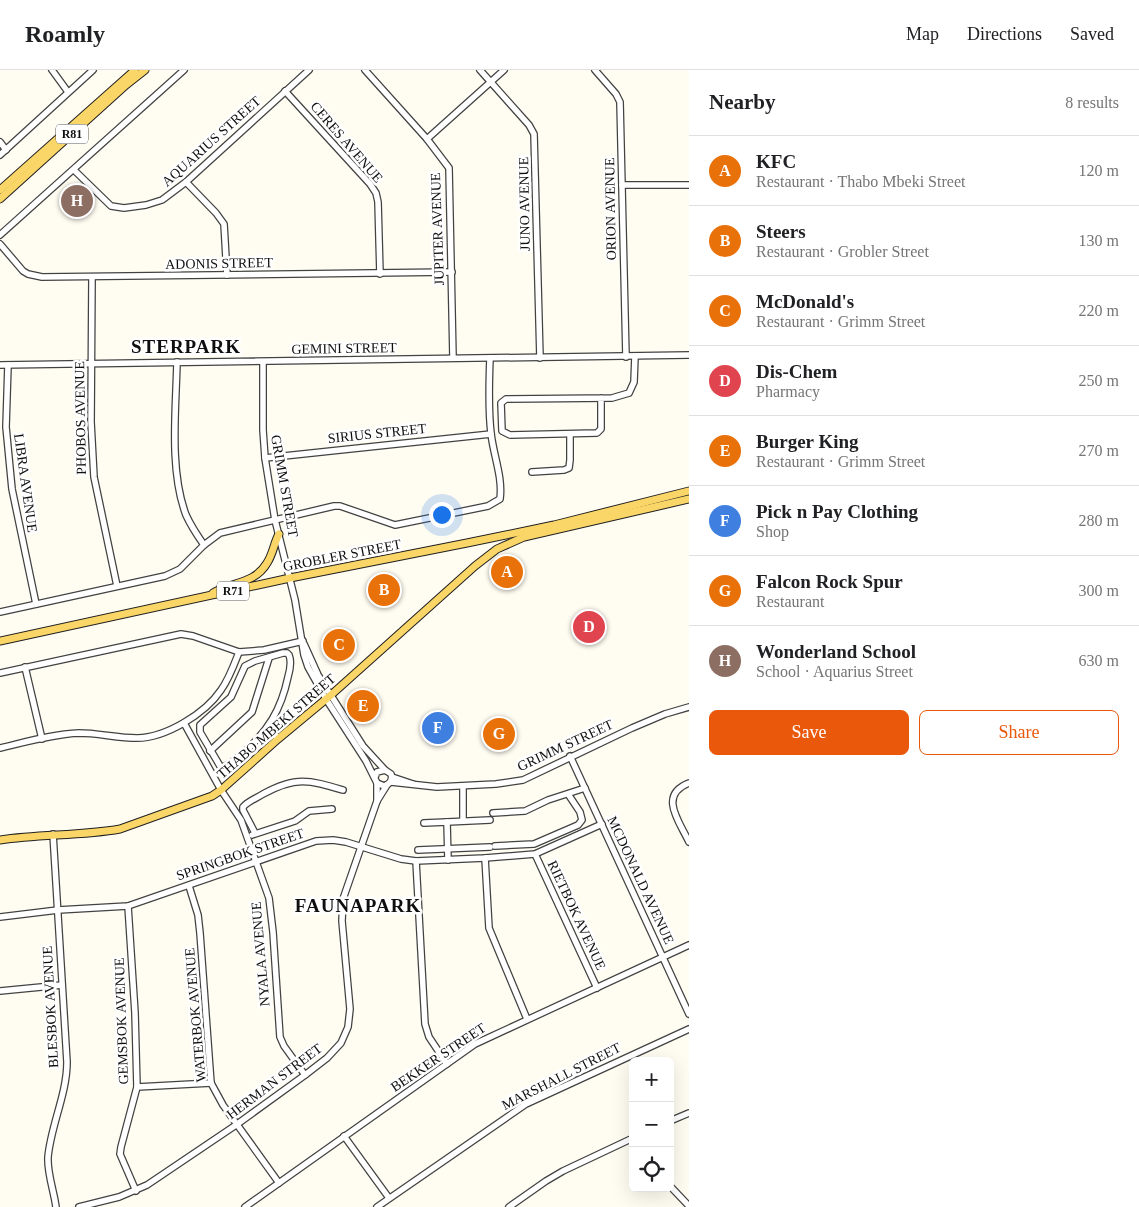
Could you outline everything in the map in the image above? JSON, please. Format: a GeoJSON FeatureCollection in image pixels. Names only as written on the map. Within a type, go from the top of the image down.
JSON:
{"type":"FeatureCollection","features":[{"type":"Feature","properties":{"kind":"main road","name":"R81"},"geometry":{"type":"LineString","coordinates":[[0,190],[136,70]]}},
{"type":"Feature","properties":{"kind":"main road","name":"R81"},"geometry":{"type":"LineString","coordinates":[[0,199],[145,70]]}},
{"type":"Feature","properties":{"kind":"main road","name":"GROBLER STREET"},"geometry":{"type":"LineString","coordinates":[[0,641],[290,578],[467,544],[562,523],[689,491]]}},
{"type":"Feature","properties":{"kind":"main road"},"geometry":{"type":"LineString","coordinates":[[467,544],[524,537],[689,498]]}},
{"type":"Feature","properties":{"kind":"main road"},"geometry":{"type":"LineString","coordinates":[[524,537],[556,527],[562,523]]}},
{"type":"Feature","properties":{"kind":"main road"},"geometry":{"type":"LineString","coordinates":[[209,596],[220,589],[248,580],[259,573],[270,560],[279,534]]}},
{"type":"Feature","properties":{"kind":"main road","name":"THABO MBEKI STREET"},"geometry":{"type":"LineString","coordinates":[[0,840],[53,834],[105,832],[120,829],[202,800],[221,790],[278,738],[329,697],[475,566],[497,549],[524,537]]}},
{"type":"Feature","properties":{"kind":"street"},"geometry":{"type":"LineString","coordinates":[[52,70],[68,92]]}},
{"type":"Feature","properties":{"kind":"street"},"geometry":{"type":"LineString","coordinates":[[0,155],[93,70]]}},
{"type":"Feature","properties":{"kind":"street"},"geometry":{"type":"LineString","coordinates":[[0,235],[184,70]]}},
{"type":"Feature","properties":{"kind":"street","name":"AQUARIUS STREET"},"geometry":{"type":"LineString","coordinates":[[74,170],[107,204],[115,208],[158,202],[186,182],[309,70]]}},
{"type":"Feature","properties":{"kind":"street","name":"JUPITER AVENUE"},"geometry":{"type":"LineString","coordinates":[[365,70],[448,165],[450,172],[453,358]]}},
{"type":"Feature","properties":{"kind":"street","name":"JUNO AVENUE"},"geometry":{"type":"LineString","coordinates":[[480,70],[534,134],[540,358]]}},
{"type":"Feature","properties":{"kind":"street"},"geometry":{"type":"LineString","coordinates":[[427,139],[504,70]]}},
{"type":"Feature","properties":{"kind":"street","name":"ORION AVENUE"},"geometry":{"type":"LineString","coordinates":[[595,70],[616,94],[620,102],[626,357]]}},
{"type":"Feature","properties":{"kind":"street","name":"CERES AVENUE"},"geometry":{"type":"LineString","coordinates":[[285,91],[375,191],[378,202],[380,274]]}},
{"type":"Feature","properties":{"kind":"street"},"geometry":{"type":"LineString","coordinates":[[0,142],[6,150]]}},
{"type":"Feature","properties":{"kind":"street"},"geometry":{"type":"LineString","coordinates":[[186,182],[224,224],[227,275]]}},
{"type":"Feature","properties":{"kind":"street"},"geometry":{"type":"LineString","coordinates":[[622,185],[689,185]]}},
{"type":"Feature","properties":{"kind":"street","name":"ADONIS STREET"},"geometry":{"type":"LineString","coordinates":[[0,244],[28,274],[42,277],[452,272]]}},
{"type":"Feature","properties":{"kind":"street","name":"PHOBOS AVENUE"},"geometry":{"type":"LineString","coordinates":[[92,277],[91,422],[94,477],[117,586]]}},
{"type":"Feature","properties":{"kind":"street","name":"GEMINI STREET"},"geometry":{"type":"LineString","coordinates":[[0,365],[689,355]]}},
{"type":"Feature","properties":{"kind":"street"},"geometry":{"type":"LineString","coordinates":[[601,398],[601,426],[599,432],[570,435],[505,434],[502,431],[500,404],[508,398],[601,398],[618,397],[631,391],[634,382],[635,356]]}},
{"type":"Feature","properties":{"kind":"street"},"geometry":{"type":"LineString","coordinates":[[490,358],[491,434]]}},
{"type":"Feature","properties":{"kind":"street"},"geometry":{"type":"LineString","coordinates":[[177,362],[176,440],[178,478],[186,514],[204,545]]}},
{"type":"Feature","properties":{"kind":"street","name":"GRIMM STREET"},"geometry":{"type":"LineString","coordinates":[[263,362],[265,458],[275,520],[290,578],[303,642],[329,697],[376,780]]}},
{"type":"Feature","properties":{"kind":"street","name":"LIBRA AVENUE"},"geometry":{"type":"LineString","coordinates":[[8,365],[3,427],[13,500],[36,604]]}},
{"type":"Feature","properties":{"kind":"street","name":"SIRIUS STREET"},"geometry":{"type":"LineString","coordinates":[[265,458],[491,434]]}},
{"type":"Feature","properties":{"kind":"street","name":"GROBLER STREET"},"geometry":{"type":"LineString","coordinates":[[0,612],[165,576],[176,571],[220,533],[338,506],[390,524],[400,525],[488,506],[500,499],[500,487],[491,434]]}},
{"type":"Feature","properties":{"kind":"street"},"geometry":{"type":"LineString","coordinates":[[532,472],[568,469],[570,435]]}},
{"type":"Feature","properties":{"kind":"street"},"geometry":{"type":"LineString","coordinates":[[0,673],[181,634],[193,636],[239,652],[264,650],[303,642]]}},
{"type":"Feature","properties":{"kind":"street"},"geometry":{"type":"LineString","coordinates":[[0,748],[78,733],[132,738],[146,738],[160,734],[184,723],[220,692],[239,652]]}},
{"type":"Feature","properties":{"kind":"street"},"geometry":{"type":"LineString","coordinates":[[287,653],[291,663],[282,697],[269,726],[249,747],[224,767],[218,764],[199,730],[200,725],[231,698],[245,666],[255,661],[287,653]]}},
{"type":"Feature","properties":{"kind":"street"},"geometry":{"type":"LineString","coordinates":[[210,751],[252,712],[269,658]]}},
{"type":"Feature","properties":{"kind":"street"},"geometry":{"type":"LineString","coordinates":[[25,668],[42,739]]}},
{"type":"Feature","properties":{"kind":"street","name":"GRIMM STREET"},"geometry":{"type":"LineString","coordinates":[[329,697],[363,746],[384,770]]}},
{"type":"Feature","properties":{"kind":"street","name":"GRIMM STREET"},"geometry":{"type":"LineString","coordinates":[[390,781],[437,787],[496,784],[523,780],[570,756],[665,714],[689,707]]}},
{"type":"Feature","properties":{"kind":"street","name":"NYALA AVENUE"},"geometry":{"type":"LineString","coordinates":[[184,723],[221,790],[241,820],[257,862],[271,907],[280,1037],[284,1046],[305,1075]]}},
{"type":"Feature","properties":{"kind":"street"},"geometry":{"type":"LineString","coordinates":[[269,726],[278,738]]}},
{"type":"Feature","properties":{"kind":"street","name":"MCDONALD AVENUE"},"geometry":{"type":"LineString","coordinates":[[570,756],[689,1014]]}},
{"type":"Feature","properties":{"kind":"street"},"geometry":{"type":"LineString","coordinates":[[384,770],[389,772],[390,781],[381,786],[376,780],[377,772],[384,770]]}},
{"type":"Feature","properties":{"kind":"street","name":"HERMAN STREET"},"geometry":{"type":"LineString","coordinates":[[376,780],[377,801]]}},
{"type":"Feature","properties":{"kind":"street"},"geometry":{"type":"LineString","coordinates":[[255,833],[243,807],[279,785],[287,782],[303,781],[344,790]]}},
{"type":"Feature","properties":{"kind":"street","name":"HERMAN STREET"},"geometry":{"type":"LineString","coordinates":[[79,1207],[112,1199],[147,1185],[236,1125],[328,1058],[343,1040],[348,1027],[350,1009],[345,970],[342,908],[346,889],[377,801],[390,781]]}},
{"type":"Feature","properties":{"kind":"street"},"geometry":{"type":"LineString","coordinates":[[689,783],[675,792],[672,801],[674,811],[689,842]]}},
{"type":"Feature","properties":{"kind":"street"},"geometry":{"type":"LineString","coordinates":[[463,786],[463,821]]}},
{"type":"Feature","properties":{"kind":"street"},"geometry":{"type":"LineString","coordinates":[[493,813],[525,811],[548,800],[584,788]]}},
{"type":"Feature","properties":{"kind":"street"},"geometry":{"type":"LineString","coordinates":[[418,850],[534,844],[578,824],[582,820],[568,794]]}},
{"type":"Feature","properties":{"kind":"street"},"geometry":{"type":"LineString","coordinates":[[248,837],[255,833],[295,821],[309,811],[332,809]]}},
{"type":"Feature","properties":{"kind":"street"},"geometry":{"type":"LineString","coordinates":[[424,823],[490,820]]}},
{"type":"Feature","properties":{"kind":"street"},"geometry":{"type":"LineString","coordinates":[[447,822],[448,860]]}},
{"type":"Feature","properties":{"kind":"street","name":"SPRINGBOK STREET"},"geometry":{"type":"LineString","coordinates":[[0,917],[58,910],[128,906],[316,841],[333,840],[362,846],[400,859],[416,861],[485,858],[535,854],[602,824]]}},
{"type":"Feature","properties":{"kind":"street","name":"BLESBOK AVENUE"},"geometry":{"type":"LineString","coordinates":[[53,834],[67,1066],[51,1136],[48,1159],[56,1207]]}},
{"type":"Feature","properties":{"kind":"street","name":"RIETBOK AVENUE"},"geometry":{"type":"LineString","coordinates":[[535,854],[597,988]]}},
{"type":"Feature","properties":{"kind":"street"},"geometry":{"type":"LineString","coordinates":[[485,858],[489,928],[527,1019]]}},
{"type":"Feature","properties":{"kind":"street"},"geometry":{"type":"LineString","coordinates":[[416,861],[425,1024],[429,1037],[447,1064]]}},
{"type":"Feature","properties":{"kind":"street","name":"WATERBOK AVENUE"},"geometry":{"type":"LineString","coordinates":[[189,886],[198,915],[211,1083],[236,1125],[279,1183]]}},
{"type":"Feature","properties":{"kind":"street","name":"GEMSBOK AVENUE"},"geometry":{"type":"LineString","coordinates":[[128,906],[135,1013],[137,1087],[120,1150],[121,1157],[136,1191]]}},
{"type":"Feature","properties":{"kind":"street","name":"BEKKER STREET"},"geometry":{"type":"LineString","coordinates":[[245,1207],[485,1038],[689,945]]}},
{"type":"Feature","properties":{"kind":"street"},"geometry":{"type":"LineString","coordinates":[[0,991],[62,985]]}},
{"type":"Feature","properties":{"kind":"street","name":"MARSHALL STREET"},"geometry":{"type":"LineString","coordinates":[[377,1207],[526,1104],[689,1029]]}},
{"type":"Feature","properties":{"kind":"street"},"geometry":{"type":"LineString","coordinates":[[137,1087],[211,1083]]}},
{"type":"Feature","properties":{"kind":"street"},"geometry":{"type":"LineString","coordinates":[[674,1119],[689,1113]]}},
{"type":"Feature","properties":{"kind":"street"},"geometry":{"type":"LineString","coordinates":[[344,1136],[389,1198]]}},
{"type":"Feature","properties":{"kind":"street"},"geometry":{"type":"LineString","coordinates":[[509,1207],[518,1205],[546,1181],[563,1171],[629,1140]]}},
{"type":"Feature","properties":{"kind":"street"},"geometry":{"type":"LineString","coordinates":[[674,1190],[689,1206]]}},
{"type":"Feature","properties":{"kind":"place","name":"Wonderland School"},"geometry":{"type":"Point","coordinates":[77,201]}},
{"type":"Feature","properties":{"kind":"place","name":"KFC"},"geometry":{"type":"Point","coordinates":[507,572]}},
{"type":"Feature","properties":{"kind":"place","name":"Steers"},"geometry":{"type":"Point","coordinates":[384,590]}},
{"type":"Feature","properties":{"kind":"place","name":"Dis-Chem"},"geometry":{"type":"Point","coordinates":[589,627]}},
{"type":"Feature","properties":{"kind":"place","name":"McDonald's"},"geometry":{"type":"Point","coordinates":[339,645]}},
{"type":"Feature","properties":{"kind":"place","name":"Burger King"},"geometry":{"type":"Point","coordinates":[363,706]}},
{"type":"Feature","properties":{"kind":"place","name":"Pick n Pay Clothing"},"geometry":{"type":"Point","coordinates":[438,728]}},
{"type":"Feature","properties":{"kind":"place","name":"Falcon Rock Spur"},"geometry":{"type":"Point","coordinates":[499,734]}},
{"type":"Feature","properties":{"kind":"district","name":"STERPARK"},"geometry":{"type":"Point","coordinates":[186,346]}},
{"type":"Feature","properties":{"kind":"district","name":"FAUNAPARK"},"geometry":{"type":"Point","coordinates":[358,905]}}]}
